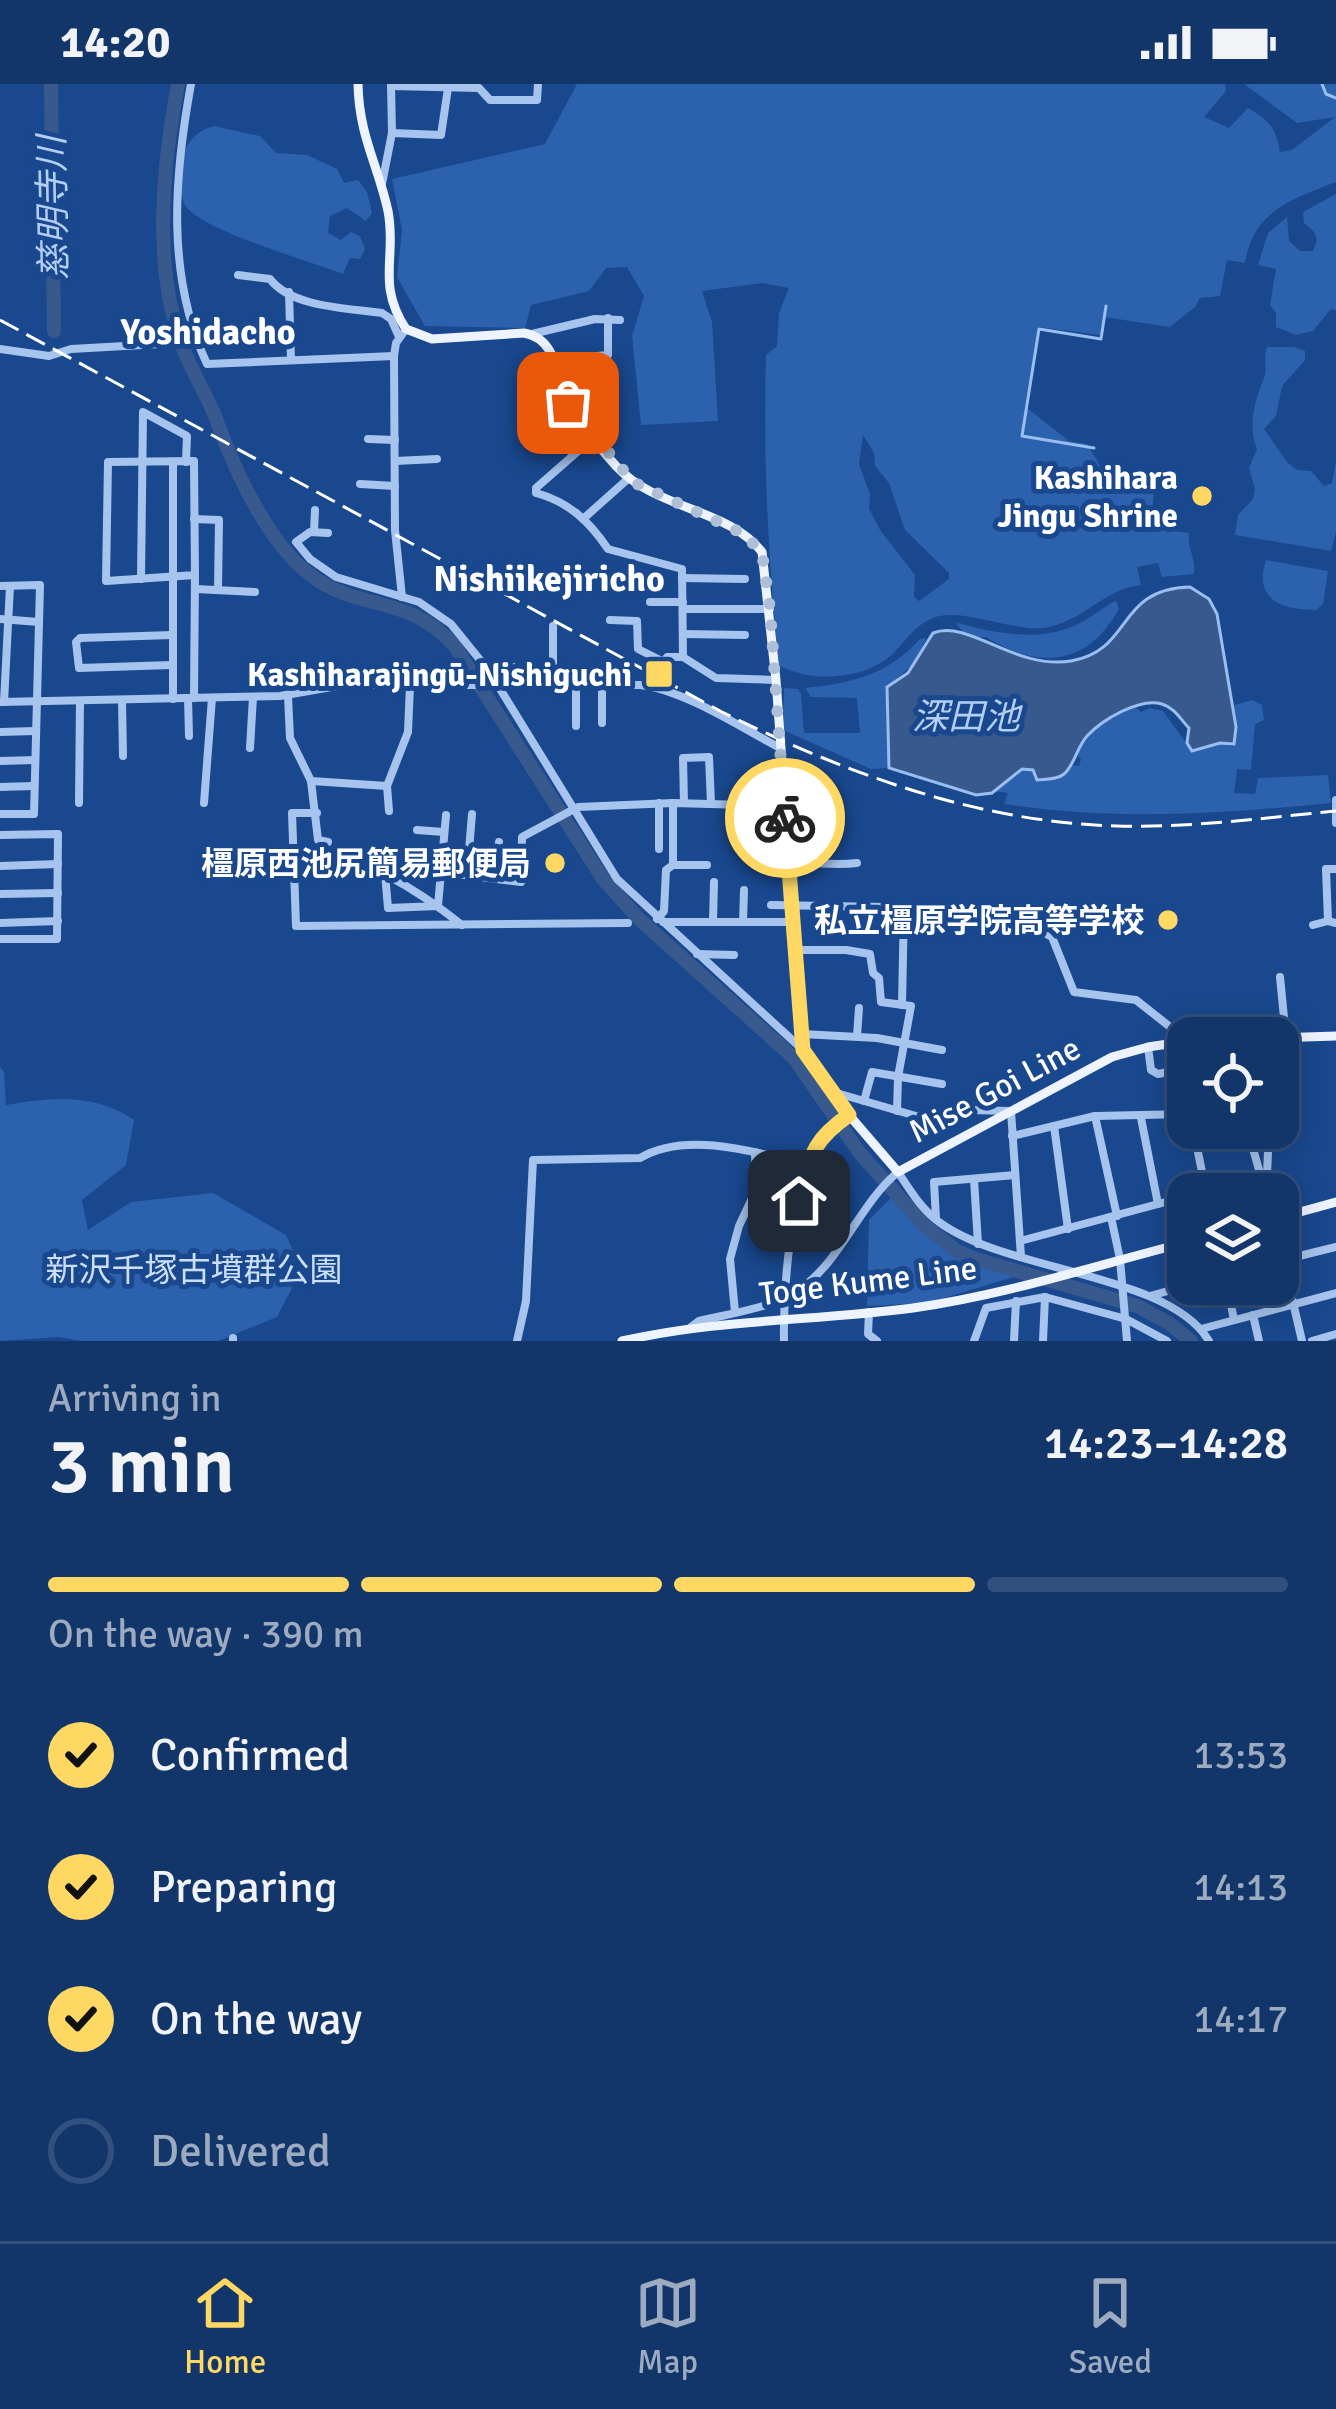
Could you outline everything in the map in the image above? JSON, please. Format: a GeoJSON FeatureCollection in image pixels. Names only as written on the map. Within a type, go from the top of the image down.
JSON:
{"type":"FeatureCollection","features":[{"type":"Feature","properties":{"kind":"main road"},"geometry":{"type":"LineString","coordinates":[[358,84],[365,141],[390,233],[387,280],[402,333],[432,339],[532,334]]}},
{"type":"Feature","properties":{"kind":"main road","name":"Mise Goi Line"},"geometry":{"type":"LineString","coordinates":[[532,334],[548,346],[567,399],[593,438],[629,478],[756,544],[765,560],[803,1050],[848,1116],[896,1174],[1112,1058],[1167,1044]]}},
{"type":"Feature","properties":{"kind":"main road"},"geometry":{"type":"LineString","coordinates":[[1299,1037],[1336,1036]]}},
{"type":"Feature","properties":{"kind":"main road"},"geometry":{"type":"LineString","coordinates":[[1299,1212],[1336,1202]]}},
{"type":"Feature","properties":{"kind":"main road","name":"Toge Kume Line"},"geometry":{"type":"LineString","coordinates":[[622,1341],[692,1327],[960,1300],[1167,1247]]}},
{"type":"Feature","properties":{"kind":"street"},"geometry":{"type":"LineString","coordinates":[[191,84],[175,188],[181,267],[195,342],[207,364],[394,356]]}},
{"type":"Feature","properties":{"kind":"street"},"geometry":{"type":"LineString","coordinates":[[381,189],[392,133],[392,85],[466,86],[479,88],[490,100],[537,100],[538,84]]}},
{"type":"Feature","properties":{"kind":"street"},"geometry":{"type":"LineString","coordinates":[[392,133],[441,135],[448,88]]}},
{"type":"Feature","properties":{"kind":"street"},"geometry":{"type":"LineString","coordinates":[[238,275],[270,279],[275,287],[321,304],[387,314],[402,333],[394,356],[397,563],[403,597]]}},
{"type":"Feature","properties":{"kind":"street"},"geometry":{"type":"LineString","coordinates":[[290,292],[291,360]]}},
{"type":"Feature","properties":{"kind":"street"},"geometry":{"type":"LineString","coordinates":[[554,360],[608,355],[608,318]]}},
{"type":"Feature","properties":{"kind":"street"},"geometry":{"type":"LineString","coordinates":[[532,334],[608,318],[620,320]]}},
{"type":"Feature","properties":{"kind":"street"},"geometry":{"type":"LineString","coordinates":[[0,349],[49,356],[71,349],[195,342]]}},
{"type":"Feature","properties":{"kind":"street"},"geometry":{"type":"LineString","coordinates":[[567,399],[604,386],[593,356]]}},
{"type":"Feature","properties":{"kind":"street"},"geometry":{"type":"LineString","coordinates":[[141,579],[143,412],[187,436],[186,462]]}},
{"type":"Feature","properties":{"kind":"street"},"geometry":{"type":"LineString","coordinates":[[593,438],[536,493],[560,501],[584,518],[608,549],[682,568],[683,657]]}},
{"type":"Feature","properties":{"kind":"street"},"geometry":{"type":"LineString","coordinates":[[368,439],[395,440]]}},
{"type":"Feature","properties":{"kind":"street"},"geometry":{"type":"LineString","coordinates":[[395,461],[437,459]]}},
{"type":"Feature","properties":{"kind":"street"},"geometry":{"type":"LineString","coordinates":[[189,736],[195,589],[195,575],[194,519],[194,461],[108,462],[106,581],[195,575]]}},
{"type":"Feature","properties":{"kind":"street"},"geometry":{"type":"LineString","coordinates":[[172,462],[173,699]]}},
{"type":"Feature","properties":{"kind":"street"},"geometry":{"type":"LineString","coordinates":[[584,518],[629,478]]}},
{"type":"Feature","properties":{"kind":"street"},"geometry":{"type":"LineString","coordinates":[[360,484],[395,486]]}},
{"type":"Feature","properties":{"kind":"street"},"geometry":{"type":"LineString","coordinates":[[314,532],[315,510]]}},
{"type":"Feature","properties":{"kind":"street"},"geometry":{"type":"LineString","coordinates":[[194,519],[219,520],[218,590]]}},
{"type":"Feature","properties":{"kind":"street"},"geometry":{"type":"LineString","coordinates":[[328,532],[314,532],[296,542],[322,568],[350,584],[403,597],[451,624],[488,671],[608,868],[659,921],[803,1050]]}},
{"type":"Feature","properties":{"kind":"street"},"geometry":{"type":"LineString","coordinates":[[682,578],[746,580]]}},
{"type":"Feature","properties":{"kind":"street"},"geometry":{"type":"LineString","coordinates":[[0,814],[34,814],[34,786],[37,702],[40,585],[5,586],[2,702],[37,702],[288,696],[335,685],[655,687],[780,748]]}},
{"type":"Feature","properties":{"kind":"street"},"geometry":{"type":"LineString","coordinates":[[195,589],[255,592]]}},
{"type":"Feature","properties":{"kind":"street"},"geometry":{"type":"LineString","coordinates":[[650,602],[770,609]]}},
{"type":"Feature","properties":{"kind":"street"},"geometry":{"type":"LineString","coordinates":[[4,620],[39,622]]}},
{"type":"Feature","properties":{"kind":"street"},"geometry":{"type":"LineString","coordinates":[[610,620],[637,621],[638,649],[664,662],[667,657],[683,657],[716,678],[776,680]]}},
{"type":"Feature","properties":{"kind":"street"},"geometry":{"type":"LineString","coordinates":[[553,626],[553,686]]}},
{"type":"Feature","properties":{"kind":"street"},"geometry":{"type":"LineString","coordinates":[[683,634],[745,635]]}},
{"type":"Feature","properties":{"kind":"street"},"geometry":{"type":"LineString","coordinates":[[172,635],[80,638],[76,642],[79,668],[172,665]]}},
{"type":"Feature","properties":{"kind":"street"},"geometry":{"type":"LineString","coordinates":[[488,671],[513,667]]}},
{"type":"Feature","properties":{"kind":"street"},"geometry":{"type":"LineString","coordinates":[[602,685],[602,723]]}},
{"type":"Feature","properties":{"kind":"street"},"geometry":{"type":"LineString","coordinates":[[388,812],[387,786],[408,732],[410,686]]}},
{"type":"Feature","properties":{"kind":"street"},"geometry":{"type":"LineString","coordinates":[[576,686],[576,726]]}},
{"type":"Feature","properties":{"kind":"street"},"geometry":{"type":"LineString","coordinates":[[288,696],[290,738],[311,781],[318,840],[328,842]]}},
{"type":"Feature","properties":{"kind":"street"},"geometry":{"type":"LineString","coordinates":[[250,748],[253,697]]}},
{"type":"Feature","properties":{"kind":"street"},"geometry":{"type":"LineString","coordinates":[[204,803],[212,698]]}},
{"type":"Feature","properties":{"kind":"street"},"geometry":{"type":"LineString","coordinates":[[122,700],[123,757]]}},
{"type":"Feature","properties":{"kind":"street"},"geometry":{"type":"LineString","coordinates":[[79,803],[80,701]]}},
{"type":"Feature","properties":{"kind":"street"},"geometry":{"type":"LineString","coordinates":[[0,732],[36,730]]}},
{"type":"Feature","properties":{"kind":"street"},"geometry":{"type":"LineString","coordinates":[[685,803],[683,758],[709,757],[711,804]]}},
{"type":"Feature","properties":{"kind":"street"},"geometry":{"type":"LineString","coordinates":[[0,761],[35,760]]}},
{"type":"Feature","properties":{"kind":"street"},"geometry":{"type":"LineString","coordinates":[[311,781],[387,786]]}},
{"type":"Feature","properties":{"kind":"street"},"geometry":{"type":"LineString","coordinates":[[0,787],[34,786]]}},
{"type":"Feature","properties":{"kind":"street"},"geometry":{"type":"LineString","coordinates":[[1336,800],[1336,823]]}},
{"type":"Feature","properties":{"kind":"street"},"geometry":{"type":"LineString","coordinates":[[659,803],[659,849]]}},
{"type":"Feature","properties":{"kind":"street"},"geometry":{"type":"LineString","coordinates":[[441,872],[521,881],[522,837],[569,810],[659,803],[784,806]]}},
{"type":"Feature","properties":{"kind":"street"},"geometry":{"type":"LineString","coordinates":[[673,803],[673,865]]}},
{"type":"Feature","properties":{"kind":"street"},"geometry":{"type":"LineString","coordinates":[[316,813],[292,814],[296,926],[628,923]]}},
{"type":"Feature","properties":{"kind":"street"},"geometry":{"type":"LineString","coordinates":[[467,875],[472,814]]}},
{"type":"Feature","properties":{"kind":"street"},"geometry":{"type":"LineString","coordinates":[[438,906],[446,815]]}},
{"type":"Feature","properties":{"kind":"street"},"geometry":{"type":"LineString","coordinates":[[417,830],[444,832]]}},
{"type":"Feature","properties":{"kind":"street"},"geometry":{"type":"LineString","coordinates":[[824,860],[819,833],[833,831]]}},
{"type":"Feature","properties":{"kind":"street"},"geometry":{"type":"LineString","coordinates":[[0,835],[58,833],[57,939],[0,939]]}},
{"type":"Feature","properties":{"kind":"street"},"geometry":{"type":"LineString","coordinates":[[494,878],[499,842]]}},
{"type":"Feature","properties":{"kind":"street"},"geometry":{"type":"LineString","coordinates":[[788,864],[857,863]]}},
{"type":"Feature","properties":{"kind":"street"},"geometry":{"type":"LineString","coordinates":[[0,866],[58,864]]}},
{"type":"Feature","properties":{"kind":"street"},"geometry":{"type":"LineString","coordinates":[[659,921],[666,870],[673,865],[707,865]]}},
{"type":"Feature","properties":{"kind":"street"},"geometry":{"type":"LineString","coordinates":[[1313,925],[1332,922],[1326,869],[1336,869]]}},
{"type":"Feature","properties":{"kind":"street"},"geometry":{"type":"LineString","coordinates":[[438,906],[388,908],[386,874],[438,906],[462,925]]}},
{"type":"Feature","properties":{"kind":"street"},"geometry":{"type":"LineString","coordinates":[[713,922],[714,882]]}},
{"type":"Feature","properties":{"kind":"street"},"geometry":{"type":"LineString","coordinates":[[743,922],[744,890]]}},
{"type":"Feature","properties":{"kind":"street"},"geometry":{"type":"LineString","coordinates":[[0,894],[58,893]]}},
{"type":"Feature","properties":{"kind":"street"},"geometry":{"type":"LineString","coordinates":[[771,905],[1005,911],[1052,937],[1074,992],[1136,1000],[1167,1024]]}},
{"type":"Feature","properties":{"kind":"street"},"geometry":{"type":"LineString","coordinates":[[902,1005],[904,905]]}},
{"type":"Feature","properties":{"kind":"street"},"geometry":{"type":"LineString","coordinates":[[659,921],[793,922]]}},
{"type":"Feature","properties":{"kind":"street"},"geometry":{"type":"LineString","coordinates":[[0,922],[58,922]]}},
{"type":"Feature","properties":{"kind":"street"},"geometry":{"type":"LineString","coordinates":[[796,950],[870,955],[881,1002],[910,1006],[897,1111]]}},
{"type":"Feature","properties":{"kind":"street"},"geometry":{"type":"LineString","coordinates":[[696,954],[734,955]]}},
{"type":"Feature","properties":{"kind":"street"},"geometry":{"type":"LineString","coordinates":[[1280,977],[1281,1017]]}},
{"type":"Feature","properties":{"kind":"street"},"geometry":{"type":"LineString","coordinates":[[857,1036],[860,1008]]}},
{"type":"Feature","properties":{"kind":"street"},"geometry":{"type":"LineString","coordinates":[[802,1034],[857,1036],[941,1050]]}},
{"type":"Feature","properties":{"kind":"street"},"geometry":{"type":"LineString","coordinates":[[1148,1046],[1151,1070],[1167,1072]]}},
{"type":"Feature","properties":{"kind":"street"},"geometry":{"type":"LineString","coordinates":[[864,1101],[872,1072],[942,1084]]}},
{"type":"Feature","properties":{"kind":"street"},"geometry":{"type":"LineString","coordinates":[[830,1091],[930,1118],[972,1110],[1011,1111],[1021,1257]]}},
{"type":"Feature","properties":{"kind":"street"},"geometry":{"type":"LineString","coordinates":[[784,1341],[796,1218],[808,1165],[823,1134],[848,1116]]}},
{"type":"Feature","properties":{"kind":"street"},"geometry":{"type":"LineString","coordinates":[[1012,1136],[1095,1116],[1167,1116]]}},
{"type":"Feature","properties":{"kind":"street"},"geometry":{"type":"LineString","coordinates":[[1095,1116],[1120,1259],[1127,1341]]}},
{"type":"Feature","properties":{"kind":"street"},"geometry":{"type":"LineString","coordinates":[[1141,1118],[1158,1204]]}},
{"type":"Feature","properties":{"kind":"street"},"geometry":{"type":"LineString","coordinates":[[1054,1126],[1068,1229]]}},
{"type":"Feature","properties":{"kind":"street"},"geometry":{"type":"LineString","coordinates":[[517,1341],[526,1300],[533,1160],[640,1158],[651,1152],[719,1144],[808,1165]]}},
{"type":"Feature","properties":{"kind":"street"},"geometry":{"type":"LineString","coordinates":[[735,1312],[730,1259],[756,1190],[755,1152]]}},
{"type":"Feature","properties":{"kind":"street"},"geometry":{"type":"LineString","coordinates":[[692,1327],[699,1321],[786,1298],[818,1273],[874,1194],[896,1174],[936,1220],[978,1244],[1149,1296],[1202,1329],[1208,1341]]}},
{"type":"Feature","properties":{"kind":"street"},"geometry":{"type":"LineString","coordinates":[[936,1220],[934,1182],[1015,1175]]}},
{"type":"Feature","properties":{"kind":"street"},"geometry":{"type":"LineString","coordinates":[[974,1179],[978,1244]]}},
{"type":"Feature","properties":{"kind":"street"},"geometry":{"type":"LineString","coordinates":[[1020,1241],[1167,1202]]}},
{"type":"Feature","properties":{"kind":"street"},"geometry":{"type":"LineString","coordinates":[[1299,1257],[1336,1247]]}},
{"type":"Feature","properties":{"kind":"street"},"geometry":{"type":"LineString","coordinates":[[1149,1296],[1167,1291]]}},
{"type":"Feature","properties":{"kind":"street"},"geometry":{"type":"LineString","coordinates":[[1299,1303],[1336,1293]]}},
{"type":"Feature","properties":{"kind":"street"},"geometry":{"type":"LineString","coordinates":[[1043,1341],[1046,1297]]}},
{"type":"Feature","properties":{"kind":"street"},"geometry":{"type":"LineString","coordinates":[[974,1341],[986,1308],[1046,1297],[1125,1316],[1167,1341]]}},
{"type":"Feature","properties":{"kind":"street"},"geometry":{"type":"LineString","coordinates":[[1014,1341],[1016,1301]]}},
{"type":"Feature","properties":{"kind":"street"},"geometry":{"type":"LineString","coordinates":[[1231,1305],[1234,1320]]}},
{"type":"Feature","properties":{"kind":"street"},"geometry":{"type":"LineString","coordinates":[[1202,1329],[1293,1305],[1301,1341]]}},
{"type":"Feature","properties":{"kind":"street"},"geometry":{"type":"LineString","coordinates":[[869,1312],[868,1334],[877,1341]]}},
{"type":"Feature","properties":{"kind":"street"},"geometry":{"type":"LineString","coordinates":[[1252,1315],[1258,1341]]}},
{"type":"Feature","properties":{"kind":"street"},"geometry":{"type":"LineString","coordinates":[[1312,1341],[1336,1334]]}},
{"type":"Feature","properties":{"kind":"green space"},"geometry":{"type":"Polygon","coordinates":[[[577,84],[1225,84],[1226,91],[1204,117],[1229,128],[1248,108],[1270,126],[1280,152],[1292,150],[1335,117],[1297,123],[1244,84],[1336,84],[1336,182],[1290,201],[1266,219],[1249,245],[1245,263],[1227,260],[1220,296],[1200,298],[1170,327],[1104,317],[1100,335],[1038,327],[1027,408],[1069,441],[1087,444],[1102,469],[1155,476],[1151,528],[1189,533],[1194,574],[1162,577],[1158,563],[1137,567],[1141,585],[1116,592],[1070,620],[1043,628],[957,615],[933,618],[884,661],[831,677],[779,665],[767,510],[766,355],[777,346],[779,313],[789,288],[762,283],[702,291],[712,322],[718,421],[641,425],[632,336],[644,296],[627,267],[606,268],[589,291],[531,305],[525,328],[425,326],[397,277],[402,230],[392,179],[545,144],[577,84]],[[863,435],[859,464],[870,494],[869,509],[915,575],[914,597],[919,601],[949,579],[949,573],[905,530],[889,483],[875,466],[874,453],[863,435]]]}},
{"type":"Feature","properties":{"kind":"green space"},"geometry":{"type":"Polygon","coordinates":[[[214,126],[260,136],[276,153],[307,155],[337,169],[344,183],[358,180],[372,213],[366,221],[347,208],[330,216],[328,233],[341,240],[351,232],[360,236],[365,249],[360,259],[350,258],[343,274],[239,237],[189,210],[181,189],[185,151],[196,135],[214,126]]]}},
{"type":"Feature","properties":{"kind":"green space"},"geometry":{"type":"Polygon","coordinates":[[[1336,194],[1336,310],[1331,309],[1313,331],[1296,335],[1276,327],[1276,313],[1270,305],[1276,269],[1258,265],[1268,233],[1287,217],[1289,241],[1300,251],[1313,251],[1316,235],[1304,223],[1303,212],[1336,194]]]}},
{"type":"Feature","properties":{"kind":"green space"},"geometry":{"type":"Polygon","coordinates":[[[1267,347],[1305,351],[1305,360],[1282,386],[1276,416],[1264,429],[1287,462],[1297,470],[1311,471],[1324,486],[1332,483],[1336,461],[1336,531],[1331,551],[1235,535],[1238,515],[1253,499],[1255,489],[1249,468],[1257,449],[1252,422],[1267,347]]]}},
{"type":"Feature","properties":{"kind":"green space"},"geometry":{"type":"Polygon","coordinates":[[[1266,560],[1328,571],[1323,604],[1316,610],[1273,600],[1264,585],[1266,560]]]}},
{"type":"Feature","properties":{"kind":"green space"},"geometry":{"type":"Polygon","coordinates":[[[1116,601],[1119,609],[1106,629],[1091,643],[1059,657],[1024,654],[986,637],[968,638],[955,622],[1004,633],[1053,633],[1116,601]]]}},
{"type":"Feature","properties":{"kind":"green space"},"geometry":{"type":"Polygon","coordinates":[[[926,638],[915,663],[887,687],[889,768],[871,769],[783,730],[784,688],[798,689],[801,694],[804,733],[860,733],[857,698],[811,697],[805,688],[868,675],[926,638]]]}},
{"type":"Feature","properties":{"kind":"green space"},"geometry":{"type":"Polygon","coordinates":[[[1252,700],[1262,705],[1264,720],[1255,724],[1251,770],[1237,769],[1234,793],[1255,794],[1258,778],[1328,775],[1331,803],[1128,814],[1004,804],[1008,793],[994,791],[1022,769],[1033,770],[1037,779],[1066,773],[1070,765],[1079,766],[1077,755],[1087,738],[1135,707],[1141,712],[1163,711],[1192,751],[1220,743],[1231,746],[1236,738],[1232,706],[1252,700]]]}},
{"type":"Feature","properties":{"kind":"green space","name":"新沢千塚古墳群公園"},"geometry":{"type":"Polygon","coordinates":[[[0,1067],[6,1105],[72,1099],[104,1105],[134,1120],[126,1165],[82,1200],[88,1230],[131,1202],[213,1193],[286,1235],[296,1257],[291,1290],[277,1317],[218,1341],[59,1337],[0,1341],[0,1067]]]}},
{"type":"Feature","properties":{"kind":"green space"},"geometry":{"type":"Polygon","coordinates":[[[892,1197],[957,1255],[1017,1276],[927,1303],[867,1306],[869,1220],[892,1197]]]}},
{"type":"Feature","properties":{"kind":"water","name":"深田池"},"geometry":{"type":"Polygon","coordinates":[[[1190,587],[1209,599],[1217,614],[1236,727],[1234,744],[1192,751],[1187,743],[1189,728],[1171,708],[1153,703],[1122,711],[1102,723],[1084,740],[1067,771],[1055,778],[1037,780],[1033,770],[1022,769],[992,793],[976,795],[889,768],[887,687],[908,673],[933,633],[962,633],[1030,658],[1071,661],[1106,645],[1149,598],[1190,587]]]}},
{"type":"Feature","properties":{"kind":"waterway","name":"慈明寺川"},"geometry":{"type":"LineString","coordinates":[[51,84],[54,331]]}},
{"type":"Feature","properties":{"kind":"waterway"},"geometry":{"type":"LineString","coordinates":[[178,84],[163,213],[172,310],[184,351],[234,463],[279,543],[326,585],[418,617],[454,645],[603,879],[638,918],[794,1058],[859,1152],[923,1224],[957,1251],[1137,1306],[1191,1341]]}},
{"type":"Feature","properties":{"kind":"waterway"},"geometry":{"type":"LineString","coordinates":[[1322,84],[1326,94],[1336,98]]}},
{"type":"Feature","properties":{"kind":"waterway"},"geometry":{"type":"LineString","coordinates":[[1094,448],[1022,436],[1039,329],[1101,339],[1106,306]]}},
{"type":"Feature","properties":{"kind":"railway"},"geometry":{"type":"LineString","coordinates":[[0,320],[722,712],[864,774],[962,804],[1064,822],[1171,825],[1336,811]]}},
{"type":"Feature","properties":{"kind":"way so far"},"geometry":{"type":"LineString","coordinates":[[568,403],[633,482],[742,533],[762,552],[767,568],[785,818]]}},
{"type":"Feature","properties":{"kind":"place","name":"Kashihara Jingu Shrine"},"geometry":{"type":"Point","coordinates":[1202,496]}},
{"type":"Feature","properties":{"kind":"place","name":"Kashiharajingū-Nishiguchi"},"geometry":{"type":"Point","coordinates":[659,674]}},
{"type":"Feature","properties":{"kind":"place","name":"橿原西池尻簡易郵便局"},"geometry":{"type":"Point","coordinates":[555,863]}},
{"type":"Feature","properties":{"kind":"place","name":"私立橿原学院高等学校"},"geometry":{"type":"Point","coordinates":[1168,920]}},
{"type":"Feature","properties":{"kind":"district","name":"Yoshidacho"},"geometry":{"type":"Point","coordinates":[208,331]}},
{"type":"Feature","properties":{"kind":"district","name":"Nishiikejiricho"},"geometry":{"type":"Point","coordinates":[549,578]}},
{"type":"Feature","properties":{"kind":"route"},"geometry":{"type":"LineString","coordinates":[[785,818],[803,1050],[849,1115],[823,1134],[808,1165],[799,1201]]}}]}
